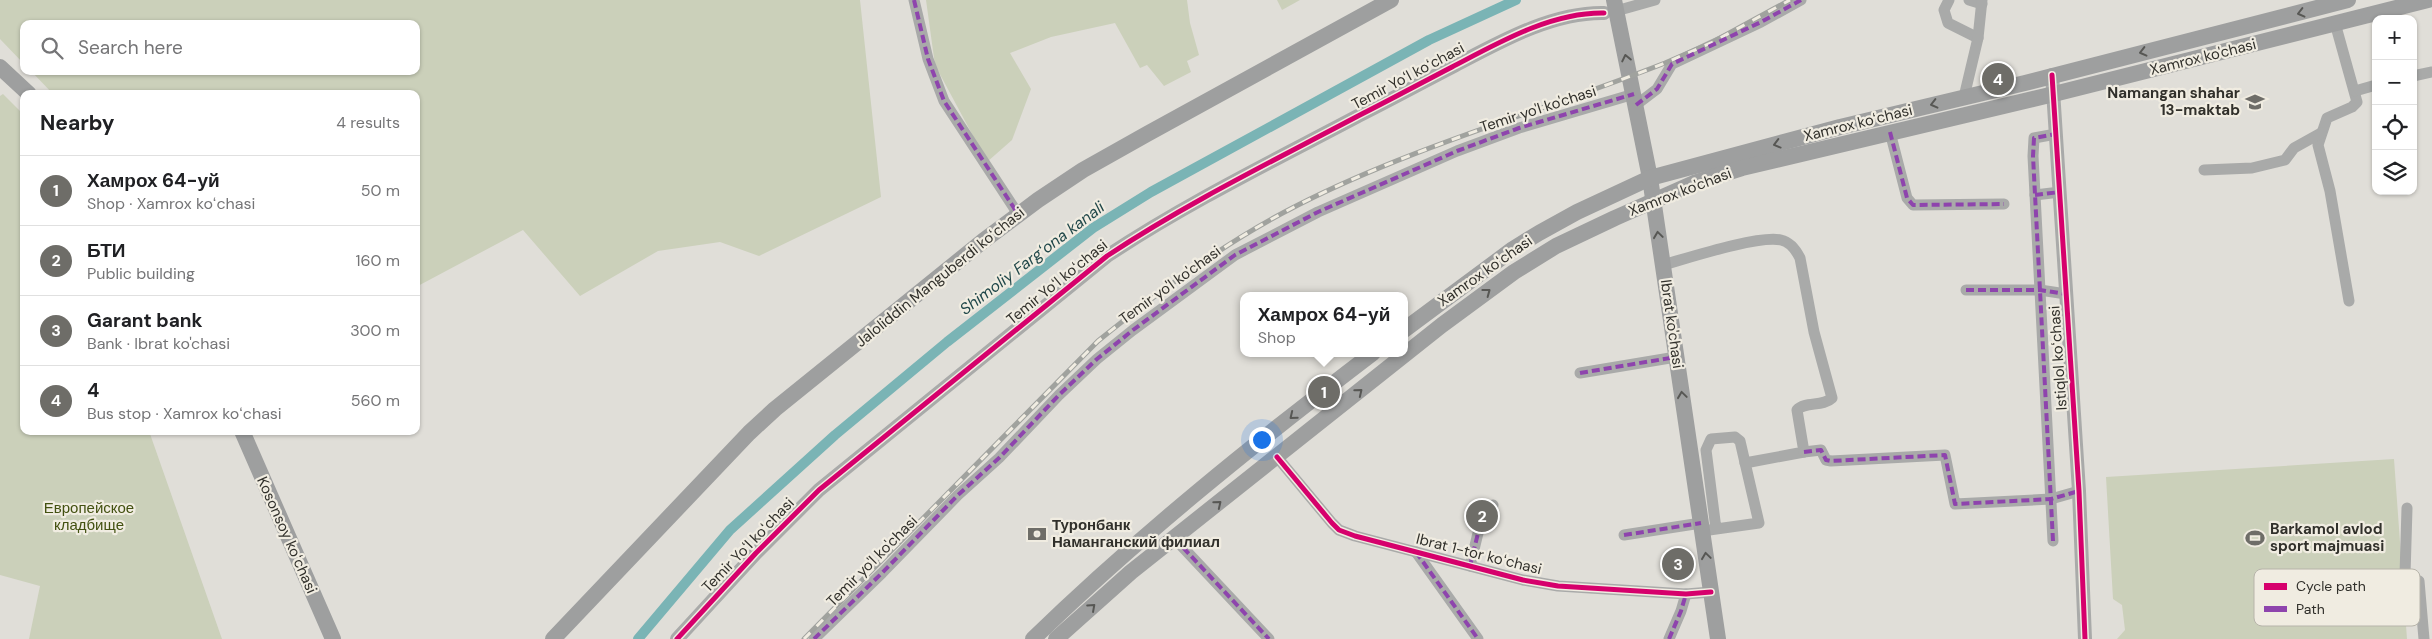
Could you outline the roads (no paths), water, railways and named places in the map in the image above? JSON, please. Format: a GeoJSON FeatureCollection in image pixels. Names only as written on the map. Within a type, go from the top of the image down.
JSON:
{"type":"FeatureCollection","features":[{"type":"Feature","properties":{"kind":"main road","name":"Jaloliddin Manguberdi koʻchasi"},"geometry":{"type":"LineString","coordinates":[[553,639],[768,415],[1018,214],[1083,170],[1390,0]]}},
{"type":"Feature","properties":{"kind":"main road","name":"Xamrox koʻchasi"},"geometry":{"type":"LineString","coordinates":[[1408,327],[1519,245],[1577,212],[1650,178],[1840,127],[2052,75],[2327,3],[2348,0]]}},
{"type":"Feature","properties":{"kind":"main road","name":"Xamrox ko'chasi"},"geometry":{"type":"LineString","coordinates":[[1408,352],[1514,272],[1556,246],[1653,200],[1694,183],[1742,168],[2054,94],[2428,0]]}},
{"type":"Feature","properties":{"kind":"main road","name":"Ibrat ko'chasi"},"geometry":{"type":"LineString","coordinates":[[1611,8],[1635,100],[1650,178],[1676,357],[1706,528],[1711,592],[1718,639]]}},
{"type":"Feature","properties":{"kind":"main road"},"geometry":{"type":"LineString","coordinates":[[0,67],[25,90]]}},
{"type":"Feature","properties":{"kind":"main road"},"geometry":{"type":"LineString","coordinates":[[1033,639],[1148,532],[1368,357]]}},
{"type":"Feature","properties":{"kind":"main road","name":"Xamrox ko'chasi"},"geometry":{"type":"LineString","coordinates":[[1056,639],[1131,572],[1402,357]]}},
{"type":"Feature","properties":{"kind":"main road","name":"Kosonsoy koʻchasi"},"geometry":{"type":"LineString","coordinates":[[244,435],[333,639]]}},
{"type":"Feature","properties":{"kind":"street"},"geometry":{"type":"LineString","coordinates":[[914,0],[928,59],[944,101],[1018,214]]}},
{"type":"Feature","properties":{"kind":"street"},"geometry":{"type":"LineString","coordinates":[[1611,8],[1655,0]]}},
{"type":"Feature","properties":{"kind":"street"},"geometry":{"type":"LineString","coordinates":[[1635,100],[1656,88],[1672,64],[1761,22],[1801,0]]}},
{"type":"Feature","properties":{"kind":"street"},"geometry":{"type":"LineString","coordinates":[[1949,0],[1944,10],[1948,23],[1978,38]]}},
{"type":"Feature","properties":{"kind":"street"},"geometry":{"type":"LineString","coordinates":[[1964,97],[1978,38],[1982,2],[1969,0]]}},
{"type":"Feature","properties":{"kind":"street","name":"Temir Yoʻl koʻchasi"},"geometry":{"type":"LineString","coordinates":[[677,639],[756,553],[819,490],[1107,256],[1202,197],[1505,40],[1566,17],[1611,8]]}},
{"type":"Feature","properties":{"kind":"street"},"geometry":{"type":"LineString","coordinates":[[2334,23],[2357,102],[2355,105],[2330,116],[2318,145],[2330,191],[2349,301]]}},
{"type":"Feature","properties":{"kind":"street"},"geometry":{"type":"LineString","coordinates":[[2417,75],[2432,72]]}},
{"type":"Feature","properties":{"kind":"street","name":"Istiqlol koʻchasi"},"geometry":{"type":"LineString","coordinates":[[2052,75],[2079,491],[2085,639]]}},
{"type":"Feature","properties":{"kind":"street"},"geometry":{"type":"LineString","coordinates":[[2355,91],[2372,86]]}},
{"type":"Feature","properties":{"kind":"street","name":"Temir yo'l ko'chasi"},"geometry":{"type":"LineString","coordinates":[[814,639],[958,496],[1000,458],[1059,395],[1097,359],[1140,324],[1235,255],[1318,212],[1457,151],[1519,128],[1635,100]]}},
{"type":"Feature","properties":{"kind":"street"},"geometry":{"type":"LineString","coordinates":[[1890,132],[1907,198],[1913,205],[2004,204]]}},
{"type":"Feature","properties":{"kind":"street"},"geometry":{"type":"LineString","coordinates":[[2053,541],[2035,195],[2034,138],[2056,134]]}},
{"type":"Feature","properties":{"kind":"street"},"geometry":{"type":"LineString","coordinates":[[2204,170],[2252,168],[2285,160],[2294,148],[2321,134]]}},
{"type":"Feature","properties":{"kind":"street"},"geometry":{"type":"LineString","coordinates":[[2035,195],[2060,192]]}},
{"type":"Feature","properties":{"kind":"street"},"geometry":{"type":"LineString","coordinates":[[1663,265],[1763,239],[1782,240],[1794,248],[1800,258],[1814,332],[1832,395],[1830,400],[1802,406],[1797,410],[1804,452]]}},
{"type":"Feature","properties":{"kind":"street"},"geometry":{"type":"LineString","coordinates":[[1966,290],[2040,290],[2066,294]]}},
{"type":"Feature","properties":{"kind":"street"},"geometry":{"type":"LineString","coordinates":[[1580,373],[1676,357]]}},
{"type":"Feature","properties":{"kind":"street"},"geometry":{"type":"LineString","coordinates":[[1624,535],[1706,528],[1759,523],[1740,441],[1735,437],[1713,438],[1709,441],[1706,450],[1706,528]]}},
{"type":"Feature","properties":{"kind":"street"},"geometry":{"type":"LineString","coordinates":[[1745,463],[1821,450],[1826,460],[1831,461],[1945,455],[1955,504],[2051,499],[2079,491]]}},
{"type":"Feature","properties":{"kind":"street","name":"Ibrat 1-tor koʻchasi"},"geometry":{"type":"LineString","coordinates":[[1277,457],[1339,530],[1355,536],[1523,580],[1558,586],[1686,594],[1711,592]]}},
{"type":"Feature","properties":{"kind":"street"},"geometry":{"type":"LineString","coordinates":[[1234,463],[1247,481]]}},
{"type":"Feature","properties":{"kind":"street"},"geometry":{"type":"LineString","coordinates":[[1470,566],[1479,529],[1493,505]]}},
{"type":"Feature","properties":{"kind":"street"},"geometry":{"type":"LineString","coordinates":[[2405,569],[2407,508]]}},
{"type":"Feature","properties":{"kind":"street"},"geometry":{"type":"LineString","coordinates":[[1175,539],[1269,639]]}},
{"type":"Feature","properties":{"kind":"street"},"geometry":{"type":"LineString","coordinates":[[1416,552],[1478,639]]}},
{"type":"Feature","properties":{"kind":"street"},"geometry":{"type":"LineString","coordinates":[[2420,593],[2424,639]]}},
{"type":"Feature","properties":{"kind":"street"},"geometry":{"type":"LineString","coordinates":[[1669,639],[1686,594]]}},
{"type":"Feature","properties":{"kind":"waterway","name":"Shimoliy Fargʻona kanali"},"geometry":{"type":"LineString","coordinates":[[638,639],[730,530],[835,435],[947,342],[1093,228],[1151,192],[1429,40],[1516,0]]}},
{"type":"Feature","properties":{"kind":"railway"},"geometry":{"type":"LineString","coordinates":[[804,639],[1098,341],[1170,285],[1219,251],[1271,219],[1342,184],[1433,147],[1665,63],[1711,43],[1790,0]]}},
{"type":"Feature","properties":{"kind":"place","name":"4"},"geometry":{"type":"Point","coordinates":[1998,79]}},
{"type":"Feature","properties":{"kind":"place","name":"Namangan shahar 13-maktab"},"geometry":{"type":"Point","coordinates":[2255,102]}},
{"type":"Feature","properties":{"kind":"place","name":"Хамрох 64-уй"},"geometry":{"type":"Point","coordinates":[1324,392]}},
{"type":"Feature","properties":{"kind":"place","name":"БТИ"},"geometry":{"type":"Point","coordinates":[1482,516]}},
{"type":"Feature","properties":{"kind":"place","name":"Туронбанк Наманганский филиал"},"geometry":{"type":"Point","coordinates":[1037,534]}},
{"type":"Feature","properties":{"kind":"place","name":"Barkamol avlod sport majmuasi"},"geometry":{"type":"Point","coordinates":[2255,538]}},
{"type":"Feature","properties":{"kind":"place","name":"Garant bank"},"geometry":{"type":"Point","coordinates":[1678,564]}},
{"type":"Feature","properties":{"kind":"park label","name":"Европейское кладбище"},"geometry":{"type":"Point","coordinates":[89,516]}}]}
